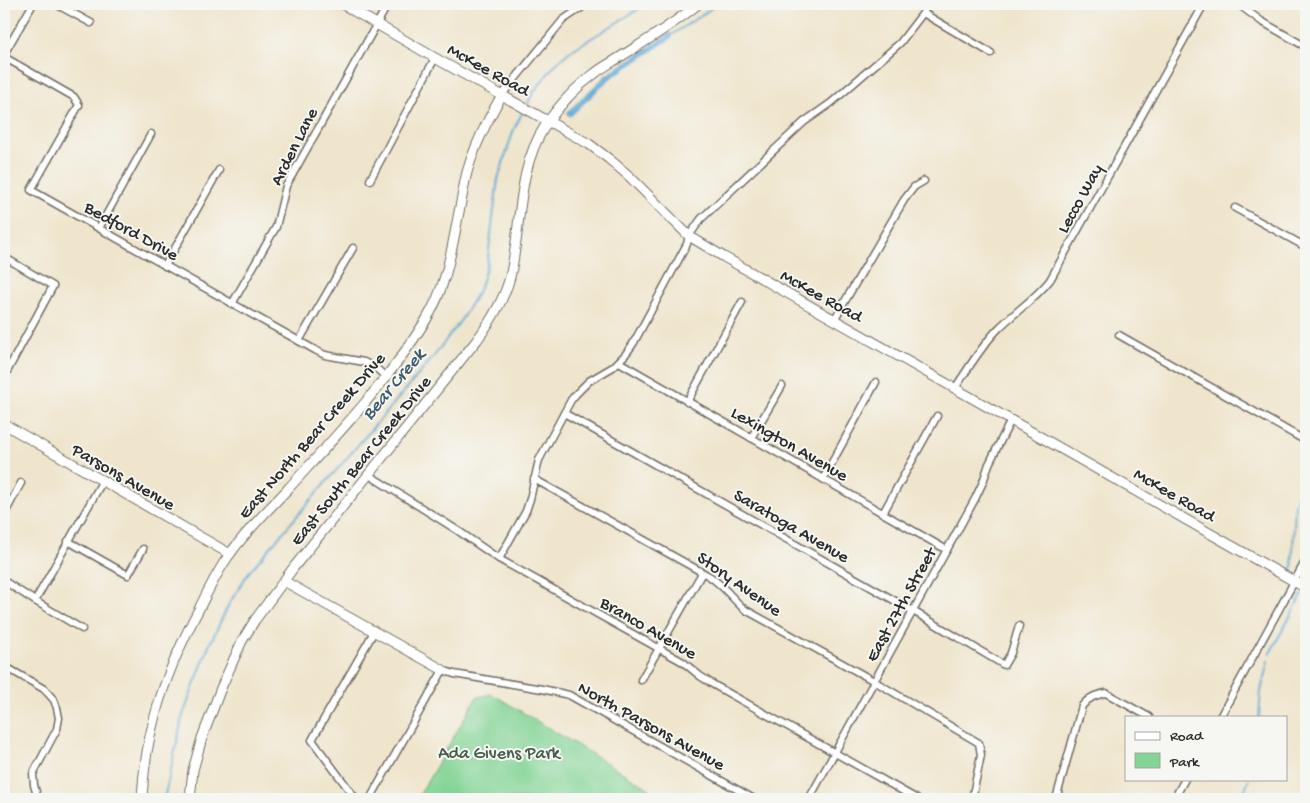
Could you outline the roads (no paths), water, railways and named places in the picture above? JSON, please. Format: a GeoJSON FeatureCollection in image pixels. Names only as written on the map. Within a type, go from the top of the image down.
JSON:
{"type":"FeatureCollection","features":[{"type":"Feature","properties":{"kind":"street"},"geometry":{"type":"LineString","coordinates":[[4,56],[33,4]]}},
{"type":"Feature","properties":{"kind":"street"},"geometry":{"type":"LineString","coordinates":[[56,4],[91,23]]}},
{"type":"Feature","properties":{"kind":"street","name":"McKee Road"},"geometry":{"type":"LineString","coordinates":[[342,4],[589,144],[629,176],[689,236],[749,272],[1306,588]]}},
{"type":"Feature","properties":{"kind":"street","name":"Arden Lane"},"geometry":{"type":"LineString","coordinates":[[232,304],[276,227],[286,186],[388,4]]}},
{"type":"Feature","properties":{"kind":"street","name":"East North Bear Creek Drive"},"geometry":{"type":"LineString","coordinates":[[142,799],[143,775],[158,704],[194,617],[214,581],[230,554],[352,419],[386,377],[426,320],[436,301],[448,267],[468,170],[482,132],[528,63],[563,20],[587,4]]}},
{"type":"Feature","properties":{"kind":"street","name":"East South Bear Creek Drive"},"geometry":{"type":"LineString","coordinates":[[190,799],[193,770],[221,688],[242,641],[255,620],[284,580],[477,340],[498,308],[510,278],[524,179],[544,128],[574,92],[594,74],[698,4]]}},
{"type":"Feature","properties":{"kind":"street"},"geometry":{"type":"LineString","coordinates":[[499,559],[526,511],[539,460],[564,413],[576,394],[589,381],[605,373],[619,362],[633,344],[687,244],[689,236],[707,212],[804,122],[831,103],[900,43],[928,4]]}},
{"type":"Feature","properties":{"kind":"street","name":"Lecco Way"},"geometry":{"type":"LineString","coordinates":[[955,388],[984,345],[1013,315],[1037,296],[1050,280],[1204,4]]}},
{"type":"Feature","properties":{"kind":"street"},"geometry":{"type":"LineString","coordinates":[[1238,4],[1260,21],[1306,47]]}},
{"type":"Feature","properties":{"kind":"street"},"geometry":{"type":"LineString","coordinates":[[923,13],[991,53]]}},
{"type":"Feature","properties":{"kind":"street","name":"Bedford Drive"},"geometry":{"type":"LineString","coordinates":[[4,56],[74,96],[78,105],[31,190],[299,342],[325,355],[364,362],[377,369],[386,377]]}},
{"type":"Feature","properties":{"kind":"street"},"geometry":{"type":"LineString","coordinates":[[370,180],[435,58]]}},
{"type":"Feature","properties":{"kind":"street"},"geometry":{"type":"LineString","coordinates":[[99,228],[151,134]]}},
{"type":"Feature","properties":{"kind":"street"},"geometry":{"type":"LineString","coordinates":[[165,266],[218,170]]}},
{"type":"Feature","properties":{"kind":"street"},"geometry":{"type":"LineString","coordinates":[[834,320],[904,200],[914,187],[924,181]]}},
{"type":"Feature","properties":{"kind":"street"},"geometry":{"type":"LineString","coordinates":[[1235,208],[1306,247]]}},
{"type":"Feature","properties":{"kind":"street"},"geometry":{"type":"LineString","coordinates":[[299,342],[353,248]]}},
{"type":"Feature","properties":{"kind":"street"},"geometry":{"type":"LineString","coordinates":[[4,257],[53,286],[4,377]]}},
{"type":"Feature","properties":{"kind":"street"},"geometry":{"type":"LineString","coordinates":[[687,402],[742,302]]}},
{"type":"Feature","properties":{"kind":"street"},"geometry":{"type":"LineString","coordinates":[[1119,335],[1306,441]]}},
{"type":"Feature","properties":{"kind":"street","name":"Lexington Avenue"},"geometry":{"type":"LineString","coordinates":[[619,362],[947,550]]}},
{"type":"Feature","properties":{"kind":"street"},"geometry":{"type":"LineString","coordinates":[[823,479],[876,382]]}},
{"type":"Feature","properties":{"kind":"street"},"geometry":{"type":"LineString","coordinates":[[751,438],[782,386]]}},
{"type":"Feature","properties":{"kind":"street","name":"Saratoga Avenue"},"geometry":{"type":"LineString","coordinates":[[564,413],[913,611],[1004,665],[1011,653],[1019,626]]}},
{"type":"Feature","properties":{"kind":"street"},"geometry":{"type":"LineString","coordinates":[[883,513],[937,416]]}},
{"type":"Feature","properties":{"kind":"street","name":"East 27th Street"},"geometry":{"type":"LineString","coordinates":[[809,799],[975,499],[989,464],[1012,420]]}},
{"type":"Feature","properties":{"kind":"street","name":"Parsons Avenue"},"geometry":{"type":"LineString","coordinates":[[4,424],[230,554]]}},
{"type":"Feature","properties":{"kind":"street","name":"Branco Avenue"},"geometry":{"type":"LineString","coordinates":[[370,475],[499,559],[683,662],[714,685],[917,799]]}},
{"type":"Feature","properties":{"kind":"street","name":"Story Avenue"},"geometry":{"type":"LineString","coordinates":[[534,479],[702,572],[721,585],[744,609],[979,743],[981,755],[972,799]]}},
{"type":"Feature","properties":{"kind":"street"},"geometry":{"type":"LineString","coordinates":[[35,601],[102,482]]}},
{"type":"Feature","properties":{"kind":"street"},"geometry":{"type":"LineString","coordinates":[[4,515],[21,483]]}},
{"type":"Feature","properties":{"kind":"street"},"geometry":{"type":"LineString","coordinates":[[68,541],[128,575],[143,549]]}},
{"type":"Feature","properties":{"kind":"street"},"geometry":{"type":"LineString","coordinates":[[1221,716],[1306,560]]}},
{"type":"Feature","properties":{"kind":"street"},"geometry":{"type":"LineString","coordinates":[[641,680],[702,572]]}},
{"type":"Feature","properties":{"kind":"street"},"geometry":{"type":"LineString","coordinates":[[284,580],[443,670],[370,799]]}},
{"type":"Feature","properties":{"kind":"street"},"geometry":{"type":"LineString","coordinates":[[4,581],[82,629]]}},
{"type":"Feature","properties":{"kind":"street"},"geometry":{"type":"LineString","coordinates":[[356,799],[312,740],[375,630]]}},
{"type":"Feature","properties":{"kind":"street"},"geometry":{"type":"LineString","coordinates":[[4,679],[7,667],[44,689],[54,700],[57,708],[59,718],[56,729],[33,774],[38,799]]}},
{"type":"Feature","properties":{"kind":"street","name":"North Parsons Avenue"},"geometry":{"type":"LineString","coordinates":[[443,670],[454,674],[569,695],[754,799]]}},
{"type":"Feature","properties":{"kind":"street"},"geometry":{"type":"LineString","coordinates":[[1056,799],[1082,706],[1086,700],[1106,693],[1147,716]]}},
{"type":"Feature","properties":{"kind":"street"},"geometry":{"type":"LineString","coordinates":[[1174,799],[1184,780]]}},
{"type":"Feature","properties":{"kind":"waterway","name":"Bear Creek"},"geometry":{"type":"LineString","coordinates":[[527,105],[533,93],[553,67],[569,52],[647,4]]}},
{"type":"Feature","properties":{"kind":"waterway"},"geometry":{"type":"LineString","coordinates":[[670,36],[716,4]]}},
{"type":"Feature","properties":{"kind":"waterway"},"geometry":{"type":"LineString","coordinates":[[570,113],[608,77],[670,36]]}},
{"type":"Feature","properties":{"kind":"waterway","name":"Bear Creek"},"geometry":{"type":"LineString","coordinates":[[166,799],[165,795],[183,715],[208,648],[229,604],[249,572],[431,360],[461,320],[479,290],[487,265],[498,179],[514,129],[523,111]]}},
{"type":"Feature","properties":{"kind":"waterway"},"geometry":{"type":"LineString","coordinates":[[1292,573],[1295,504],[1306,474]]}},
{"type":"Feature","properties":{"kind":"waterway"},"geometry":{"type":"LineString","coordinates":[[1270,653],[1302,595]]}},
{"type":"Feature","properties":{"kind":"waterway"},"geometry":{"type":"LineString","coordinates":[[1259,716],[1261,691],[1268,661]]}},
{"type":"Feature","properties":{"kind":"waterway"},"geometry":{"type":"LineString","coordinates":[[1241,799],[1249,780]]}},
{"type":"Feature","properties":{"kind":"park label","name":"Ada Givens Park"},"geometry":{"type":"Point","coordinates":[499,752]}}]}
